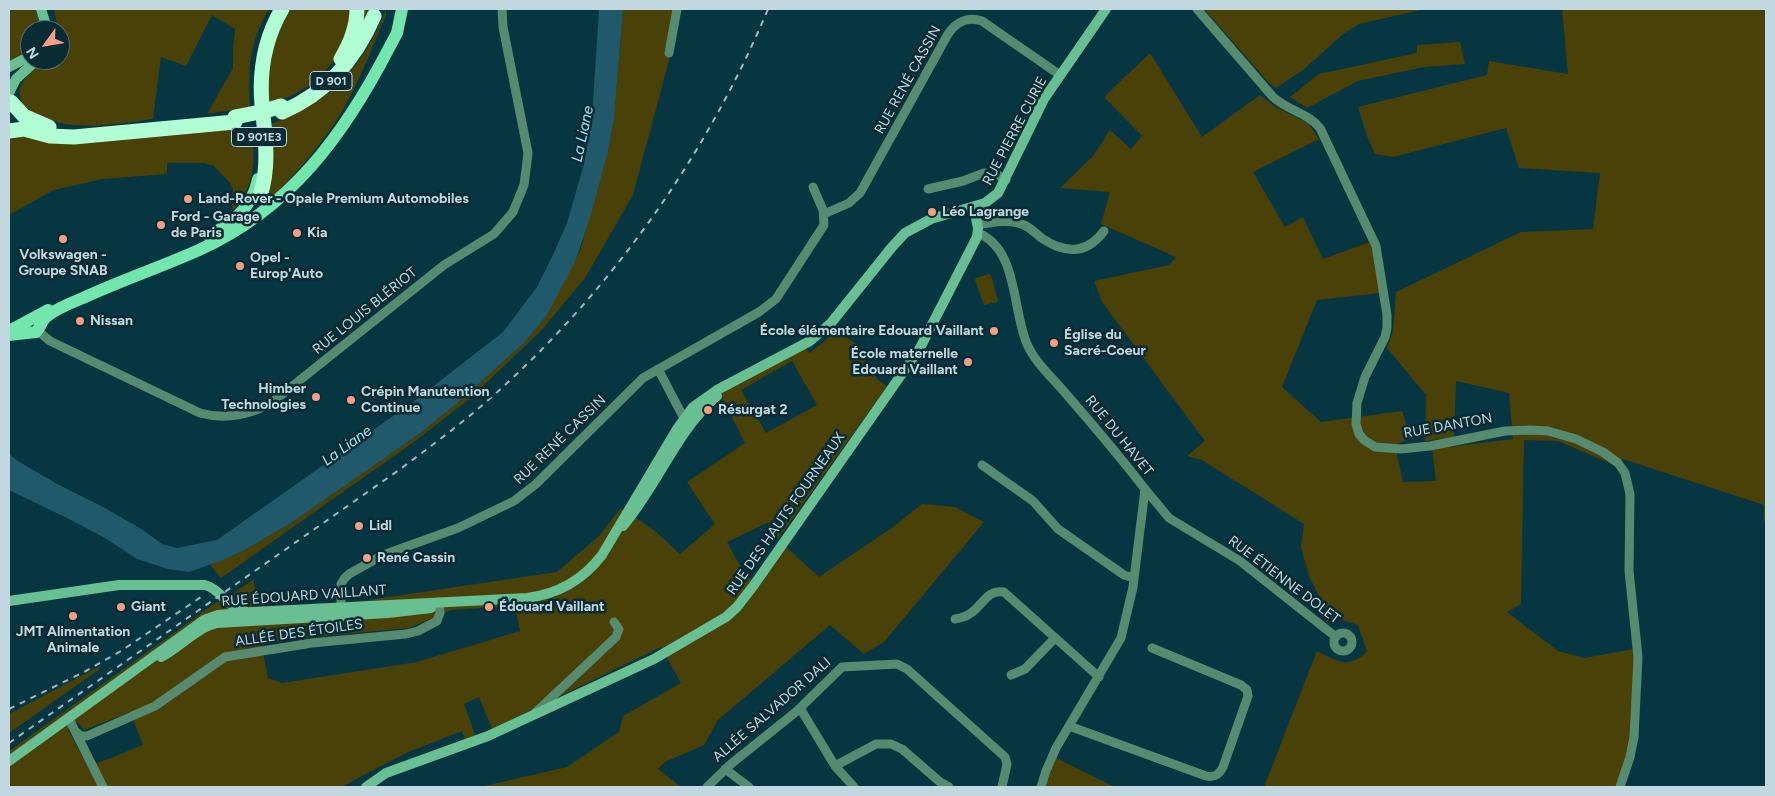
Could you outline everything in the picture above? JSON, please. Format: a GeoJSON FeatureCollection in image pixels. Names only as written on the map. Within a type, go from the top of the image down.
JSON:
{"type":"FeatureCollection","features":[{"type":"Feature","properties":{"kind":"highway","name":"D 901E3"},"geometry":{"type":"LineString","coordinates":[[260,196],[266,153],[262,100],[262,68],[270,34],[282,9]]}},
{"type":"Feature","properties":{"kind":"highway"},"geometry":{"type":"LineString","coordinates":[[282,109],[309,91],[333,70],[350,42],[355,26],[357,9]]}},
{"type":"Feature","properties":{"kind":"highway","name":"D 901"},"geometry":{"type":"LineString","coordinates":[[9,131],[24,129],[47,136],[60,137],[259,118],[310,97],[336,77],[360,46],[376,13]]}},
{"type":"Feature","properties":{"kind":"highway"},"geometry":{"type":"LineString","coordinates":[[9,121],[10,96]]}},
{"type":"Feature","properties":{"kind":"highway","name":"D 901"},"geometry":{"type":"LineString","coordinates":[[10,96],[19,112],[42,125],[78,133],[97,134]]}},
{"type":"Feature","properties":{"kind":"main road","name":"D 901E3"},"geometry":{"type":"LineString","coordinates":[[34,325],[78,292],[205,238],[229,223],[247,206],[256,188],[259,165],[260,147],[255,91],[257,61],[264,33],[275,9]]}},
{"type":"Feature","properties":{"kind":"main road","name":"D 901E3"},"geometry":{"type":"LineString","coordinates":[[9,331],[34,325],[52,313],[96,292],[191,254],[246,224],[268,208],[300,180],[337,136],[387,54],[396,33],[402,9]]}},
{"type":"Feature","properties":{"kind":"main road","name":"D 901E3"},"geometry":{"type":"LineString","coordinates":[[222,238],[245,218],[260,196]]}},
{"type":"Feature","properties":{"kind":"main road"},"geometry":{"type":"LineString","coordinates":[[9,335],[34,325]]}},
{"type":"Feature","properties":{"kind":"street","name":"RUE LOUIS BLÉRIOT"},"geometry":{"type":"LineString","coordinates":[[34,325],[50,341],[200,413],[218,416],[241,414],[259,409],[275,400],[449,261],[494,234],[513,212],[526,179],[528,148],[504,33],[502,9]]}},
{"type":"Feature","properties":{"kind":"street"},"geometry":{"type":"LineString","coordinates":[[669,53],[678,9]]}},
{"type":"Feature","properties":{"kind":"street","name":"RUE PIERRE CURIE"},"geometry":{"type":"LineString","coordinates":[[974,207],[985,203],[995,196],[1006,180],[1042,103],[1106,9]]}},
{"type":"Feature","properties":{"kind":"street","name":"RUE DANTON"},"geometry":{"type":"LineString","coordinates":[[1197,9],[1273,97],[1282,104],[1310,118],[1320,128],[1371,234],[1378,255],[1388,323],[1385,337],[1365,377],[1357,403],[1356,424],[1359,434],[1364,440],[1375,447],[1401,449],[1436,445],[1504,431],[1548,431],[1576,439],[1603,452],[1618,463],[1625,473],[1630,494],[1630,577],[1638,657],[1633,742],[1620,787]]}},
{"type":"Feature","properties":{"kind":"street","name":"RUE RENÉ CASSIN"},"geometry":{"type":"LineString","coordinates":[[341,611],[341,584],[349,574],[383,555],[458,528],[514,501],[536,484],[637,383],[773,302],[822,228],[824,214],[849,203],[860,194],[948,34],[958,23],[972,18],[982,21],[1060,75]]}},
{"type":"Feature","properties":{"kind":"street"},"geometry":{"type":"LineString","coordinates":[[10,96],[16,79],[26,70]]}},
{"type":"Feature","properties":{"kind":"street"},"geometry":{"type":"LineString","coordinates":[[928,189],[963,181],[984,173],[1006,180]]}},
{"type":"Feature","properties":{"kind":"street"},"geometry":{"type":"LineString","coordinates":[[813,186],[824,214]]}},
{"type":"Feature","properties":{"kind":"street"},"geometry":{"type":"LineString","coordinates":[[974,207],[978,229],[1003,221],[1025,226],[1056,247],[1069,250],[1083,248],[1092,244],[1104,231]]}},
{"type":"Feature","properties":{"kind":"street","name":"RUE ÉDOUARD VAILLANT"},"geometry":{"type":"LineString","coordinates":[[209,621],[242,621],[341,611],[527,598],[558,591],[591,568],[638,507],[693,407],[708,396],[806,343],[822,332],[831,324],[905,233],[931,219],[974,207]]}},
{"type":"Feature","properties":{"kind":"street","name":"RUE DU HAVET"},"geometry":{"type":"LineString","coordinates":[[978,229],[996,245],[1004,257],[1028,347],[1042,367],[1106,440],[1145,489],[1134,578],[1121,638],[1052,757],[1041,787]]}},
{"type":"Feature","properties":{"kind":"street","name":"RUE DES HAUTS FOURNEAUX"},"geometry":{"type":"LineString","coordinates":[[366,787],[386,773],[478,740],[654,659],[721,620],[737,607],[916,354],[953,286],[978,229]]}},
{"type":"Feature","properties":{"kind":"street"},"geometry":{"type":"LineString","coordinates":[[658,369],[686,422]]}},
{"type":"Feature","properties":{"kind":"street"},"geometry":{"type":"LineString","coordinates":[[982,465],[1033,501],[1058,529],[1124,576],[1134,578]]}},
{"type":"Feature","properties":{"kind":"street","name":"RUE ÉTIENNE DOLET"},"geometry":{"type":"LineString","coordinates":[[1145,489],[1169,518],[1240,561],[1336,637]]}},
{"type":"Feature","properties":{"kind":"street"},"geometry":{"type":"LineString","coordinates":[[9,601],[118,585],[201,585],[213,588],[225,608],[242,621]]}},
{"type":"Feature","properties":{"kind":"street"},"geometry":{"type":"LineString","coordinates":[[955,619],[970,614],[992,593],[1004,592],[1099,677]]}},
{"type":"Feature","properties":{"kind":"street","name":"ALLÉE DES ÉTOILES"},"geometry":{"type":"LineString","coordinates":[[75,731],[81,736],[87,736],[146,711],[165,700],[225,657],[308,643],[414,632],[438,621],[440,617],[439,604]]}},
{"type":"Feature","properties":{"kind":"street"},"geometry":{"type":"LineString","coordinates":[[209,621],[218,610],[225,608]]}},
{"type":"Feature","properties":{"kind":"street","name":"RUE ÉDOUARD VAILLANT"},"geometry":{"type":"LineString","coordinates":[[9,761],[172,643],[209,621],[225,608],[253,612],[341,611]]}},
{"type":"Feature","properties":{"kind":"street"},"geometry":{"type":"LineString","coordinates":[[531,717],[616,637],[619,629],[614,622]]}},
{"type":"Feature","properties":{"kind":"street"},"geometry":{"type":"LineString","coordinates":[[1011,675],[1027,667],[1055,638]]}},
{"type":"Feature","properties":{"kind":"street"},"geometry":{"type":"LineString","coordinates":[[1069,726],[1206,776],[1213,777],[1218,774],[1223,767],[1245,706],[1247,690],[1241,685],[1152,648]]}},
{"type":"Feature","properties":{"kind":"street","name":"ALLÉE SALVADOR DALI"},"geometry":{"type":"LineString","coordinates":[[707,787],[725,769],[800,708],[842,667],[897,664],[902,666],[1006,760],[1007,764],[1002,787]]}},
{"type":"Feature","properties":{"kind":"street"},"geometry":{"type":"LineString","coordinates":[[800,708],[835,766],[854,787]]}},
{"type":"Feature","properties":{"kind":"street"},"geometry":{"type":"LineString","coordinates":[[69,719],[103,787]]}},
{"type":"Feature","properties":{"kind":"street"},"geometry":{"type":"LineString","coordinates":[[835,766],[879,743],[891,744],[900,748],[940,782],[949,787]]}},
{"type":"Feature","properties":{"kind":"street"},"geometry":{"type":"LineString","coordinates":[[725,769],[749,787]]}},
{"type":"Feature","properties":{"kind":"shaded area"},"geometry":{"type":"Polygon","coordinates":[[[9,9],[35,9],[39,20],[20,20],[20,55],[9,61],[9,9]]]}},
{"type":"Feature","properties":{"kind":"shaded area"},"geometry":{"type":"Polygon","coordinates":[[[54,9],[269,9],[257,33],[251,56],[249,80],[250,107],[207,114],[233,68],[235,29],[212,15],[186,66],[161,57],[153,119],[120,124],[86,126],[53,121],[38,115],[24,106],[21,98],[21,86],[34,70],[70,70],[70,20],[56,20],[54,9]]]}},
{"type":"Feature","properties":{"kind":"shaded area"},"geometry":{"type":"Polygon","coordinates":[[[289,9],[371,9],[358,40],[347,41],[323,74],[305,88],[282,100],[267,105],[271,52],[289,9]]]}},
{"type":"Feature","properties":{"kind":"shaded area"},"geometry":{"type":"Polygon","coordinates":[[[386,9],[386,15],[362,73],[337,120],[307,159],[263,207],[269,188],[271,124],[311,104],[328,93],[342,80],[366,49],[386,9]]]}},
{"type":"Feature","properties":{"kind":"shaded area"},"geometry":{"type":"Polygon","coordinates":[[[623,9],[680,9],[676,34],[633,195],[585,278],[540,332],[467,401],[414,442],[221,578],[210,565],[243,551],[291,523],[422,432],[524,343],[547,315],[580,251],[608,152],[614,119],[623,9]]]}},
{"type":"Feature","properties":{"kind":"shaded area"},"geometry":{"type":"Polygon","coordinates":[[[1204,9],[1425,9],[1359,24],[1342,35],[1303,70],[1276,88],[1270,84],[1204,9]]]}},
{"type":"Feature","properties":{"kind":"shaded area"},"geometry":{"type":"Polygon","coordinates":[[[1562,9],[1766,9],[1766,522],[1764,521],[1764,505],[1623,459],[1614,465],[1558,441],[1524,440],[1521,604],[1507,612],[1558,651],[1584,658],[1634,649],[1632,736],[1616,787],[1264,787],[1317,651],[1337,661],[1354,661],[1367,652],[1358,625],[1329,616],[1309,576],[1301,547],[1304,524],[1202,460],[1187,456],[1205,441],[1102,302],[1094,281],[1169,265],[1176,257],[1101,224],[1110,192],[1060,188],[1093,156],[1110,130],[1131,149],[1142,136],[1104,97],[1150,53],[1202,137],[1260,95],[1277,108],[1308,123],[1319,139],[1253,172],[1285,227],[1303,217],[1323,259],[1370,242],[1381,293],[1317,300],[1282,387],[1321,422],[1402,411],[1411,438],[1395,445],[1403,482],[1436,481],[1432,449],[1513,439],[1509,393],[1456,381],[1454,437],[1425,441],[1426,395],[1387,348],[1393,332],[1396,292],[1521,232],[1593,229],[1600,173],[1519,168],[1506,128],[1393,157],[1375,154],[1358,107],[1487,75],[1489,61],[1568,74],[1562,9]]]}},
{"type":"Feature","properties":{"kind":"shaded area"},"geometry":{"type":"Polygon","coordinates":[[[1460,42],[1465,64],[1424,67],[1358,81],[1307,108],[1290,97],[1319,74],[1417,53],[1417,45],[1460,42]]]}},
{"type":"Feature","properties":{"kind":"shaded area"},"geometry":{"type":"Polygon","coordinates":[[[252,128],[254,150],[250,180],[242,200],[235,209],[232,209],[233,189],[230,183],[214,166],[204,163],[167,163],[167,174],[103,179],[54,190],[9,215],[9,139],[13,137],[252,128]]]}},
{"type":"Feature","properties":{"kind":"shaded area"},"geometry":{"type":"Polygon","coordinates":[[[989,274],[991,275],[998,300],[997,302],[984,305],[975,280],[989,274]]]}},
{"type":"Feature","properties":{"kind":"shaded area"},"geometry":{"type":"Polygon","coordinates":[[[835,330],[855,343],[877,379],[887,386],[778,539],[769,522],[727,542],[749,578],[759,587],[786,547],[819,577],[893,527],[922,504],[955,507],[984,522],[884,642],[864,654],[830,625],[718,720],[704,745],[665,762],[658,769],[681,787],[480,787],[567,767],[619,732],[623,716],[681,683],[661,647],[492,729],[479,697],[464,704],[475,735],[465,739],[462,731],[406,753],[341,787],[9,787],[9,751],[214,604],[254,579],[256,607],[362,601],[557,572],[599,536],[621,508],[655,531],[680,554],[715,524],[687,482],[745,443],[716,385],[800,341],[809,353],[824,342],[835,330]],[[792,361],[741,390],[766,433],[817,405],[792,361]],[[515,606],[451,610],[409,628],[261,644],[268,678],[282,683],[417,662],[520,631],[515,606]],[[130,712],[84,730],[78,722],[68,729],[88,767],[143,745],[130,712]]]}},
{"type":"Feature","properties":{"kind":"shaded area"},"geometry":{"type":"Polygon","coordinates":[[[98,667],[100,669],[9,733],[9,714],[98,667]]]}},
{"type":"Feature","properties":{"kind":"shaded area"},"geometry":{"type":"Polygon","coordinates":[[[1056,758],[1115,787],[1045,787],[1056,758]]]}},
{"type":"Feature","properties":{"kind":"water","name":"La Liane"},"geometry":{"type":"Polygon","coordinates":[[[599,9],[623,9],[614,119],[608,152],[590,218],[575,262],[547,315],[524,343],[422,432],[291,523],[243,551],[189,572],[168,569],[137,559],[105,538],[9,490],[9,454],[57,484],[143,530],[162,544],[177,548],[217,540],[413,402],[503,332],[537,287],[567,223],[584,164],[592,118],[599,9]]]}},
{"type":"Feature","properties":{"kind":"railway"},"geometry":{"type":"LineString","coordinates":[[9,743],[399,470],[505,385],[546,345],[585,302],[622,258],[657,211],[689,163],[718,113],[768,9]]}},
{"type":"Feature","properties":{"kind":"railway"},"geometry":{"type":"LineString","coordinates":[[9,709],[84,672],[121,651],[201,597]]}},
{"type":"Feature","properties":{"kind":"place","name":"Land-Rover - Opale Premium Automobiles"},"geometry":{"type":"Point","coordinates":[188,199]}},
{"type":"Feature","properties":{"kind":"place","name":"Léo Lagrange"},"geometry":{"type":"Point","coordinates":[932,212]}},
{"type":"Feature","properties":{"kind":"place","name":"Ford - Garage de Paris"},"geometry":{"type":"Point","coordinates":[161,225]}},
{"type":"Feature","properties":{"kind":"place","name":"Kia"},"geometry":{"type":"Point","coordinates":[297,233]}},
{"type":"Feature","properties":{"kind":"place","name":"Volkswagen - Groupe SNAB"},"geometry":{"type":"Point","coordinates":[63,239]}},
{"type":"Feature","properties":{"kind":"place","name":"Opel - Europ'Auto"},"geometry":{"type":"Point","coordinates":[240,266]}},
{"type":"Feature","properties":{"kind":"place","name":"Nissan"},"geometry":{"type":"Point","coordinates":[80,321]}},
{"type":"Feature","properties":{"kind":"place","name":"École élémentaire Edouard Vaillant"},"geometry":{"type":"Point","coordinates":[994,331]}},
{"type":"Feature","properties":{"kind":"place","name":"Église du Sacré-Coeur"},"geometry":{"type":"Point","coordinates":[1054,343]}},
{"type":"Feature","properties":{"kind":"place","name":"École maternelle Edouard Vaillant"},"geometry":{"type":"Point","coordinates":[968,362]}},
{"type":"Feature","properties":{"kind":"place","name":"Himber Technologies"},"geometry":{"type":"Point","coordinates":[316,397]}},
{"type":"Feature","properties":{"kind":"place","name":"Crépin Manutention Continue"},"geometry":{"type":"Point","coordinates":[351,400]}},
{"type":"Feature","properties":{"kind":"place","name":"Résurgat 2"},"geometry":{"type":"Point","coordinates":[708,410]}},
{"type":"Feature","properties":{"kind":"place","name":"Lidl"},"geometry":{"type":"Point","coordinates":[359,526]}},
{"type":"Feature","properties":{"kind":"place","name":"René Cassin"},"geometry":{"type":"Point","coordinates":[367,558]}},
{"type":"Feature","properties":{"kind":"place","name":"Giant"},"geometry":{"type":"Point","coordinates":[121,607]}},
{"type":"Feature","properties":{"kind":"place","name":"Édouard Vaillant"},"geometry":{"type":"Point","coordinates":[489,607]}},
{"type":"Feature","properties":{"kind":"place","name":"JMT Alimentation Animale"},"geometry":{"type":"Point","coordinates":[73,616]}}]}
